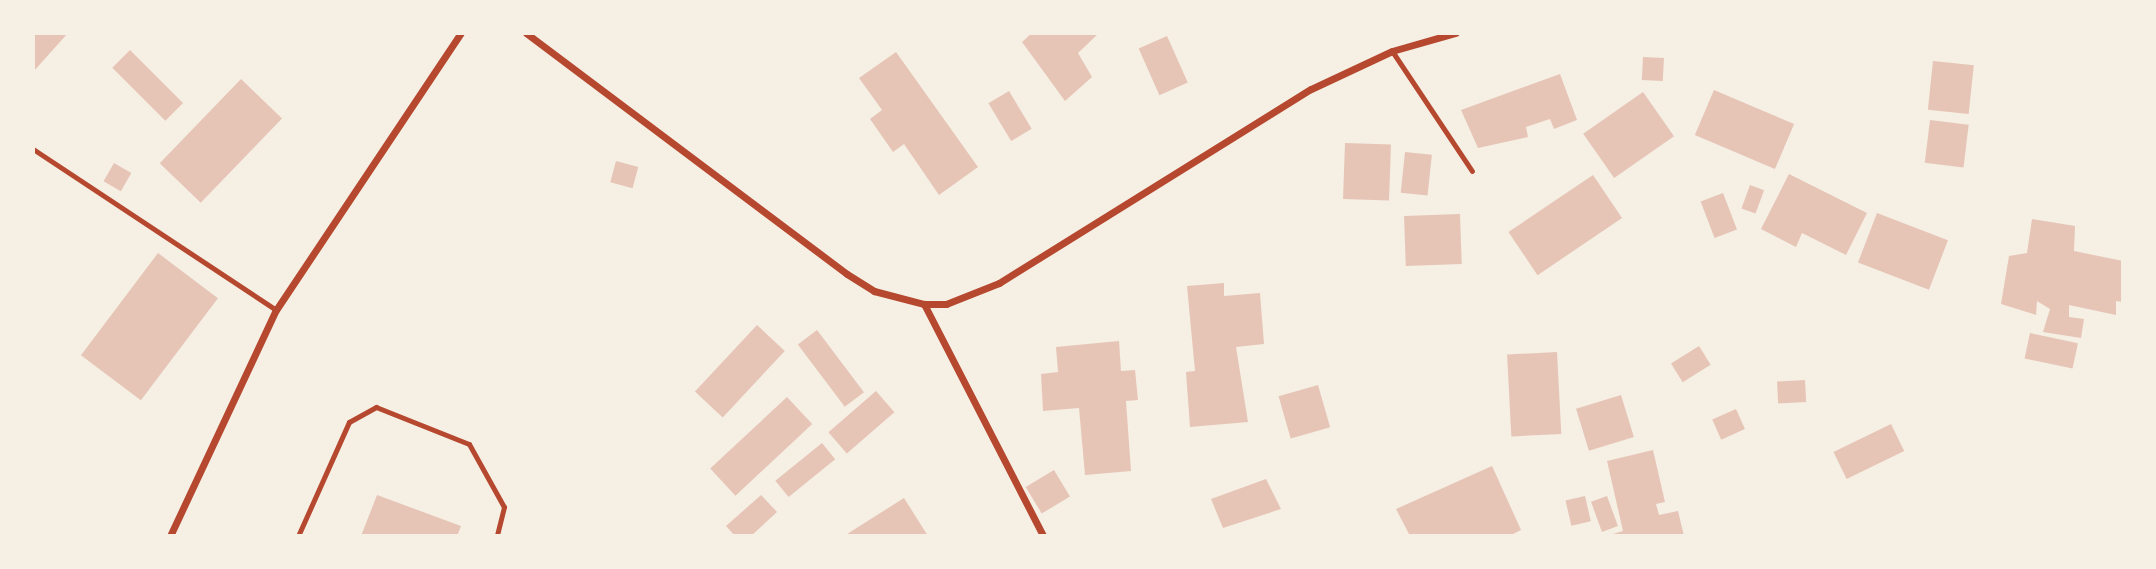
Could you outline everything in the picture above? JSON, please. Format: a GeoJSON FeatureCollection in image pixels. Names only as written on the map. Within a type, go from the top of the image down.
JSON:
{"type":"FeatureCollection","features":[{"type":"Feature","properties":{"kind":"street"},"geometry":{"type":"LineString","coordinates":[[170,536],[276,310],[461,33]]}},
{"type":"Feature","properties":{"kind":"street"},"geometry":{"type":"LineString","coordinates":[[526,33],[846,274],[874,291],[924,304],[946,303],[999,283],[1252,122],[1392,51],[1455,33]]}},
{"type":"Feature","properties":{"kind":"street"},"geometry":{"type":"LineString","coordinates":[[924,304],[1043,536]]}},
{"type":"Feature","properties":{"kind":"lane"},"geometry":{"type":"LineString","coordinates":[[1392,51],[1472,172]]}},
{"type":"Feature","properties":{"kind":"lane"},"geometry":{"type":"LineString","coordinates":[[33,149],[276,310]]}},
{"type":"Feature","properties":{"kind":"lane"},"geometry":{"type":"LineString","coordinates":[[298,536],[349,422],[376,407],[469,444],[504,507],[497,536]]}},
{"type":"Feature","properties":{"kind":"building"},"geometry":{"type":"Polygon","coordinates":[[[33,33],[68,33],[33,72],[33,33]]]}},
{"type":"Feature","properties":{"kind":"building"},"geometry":{"type":"Polygon","coordinates":[[[1032,33],[1099,33],[1078,53],[1092,77],[1065,101],[1022,42],[1032,33]]]}},
{"type":"Feature","properties":{"kind":"building"},"geometry":{"type":"Polygon","coordinates":[[[1167,36],[1188,83],[1159,95],[1139,49],[1167,36]]]}},
{"type":"Feature","properties":{"kind":"building"},"geometry":{"type":"Polygon","coordinates":[[[130,50],[183,103],[165,121],[112,68],[130,50]]]}},
{"type":"Feature","properties":{"kind":"building"},"geometry":{"type":"Polygon","coordinates":[[[896,52],[978,167],[939,195],[904,144],[893,152],[870,119],[882,110],[859,78],[896,52]]]}},
{"type":"Feature","properties":{"kind":"building"},"geometry":{"type":"Polygon","coordinates":[[[1643,57],[1664,58],[1663,81],[1642,80],[1643,57]]]}},
{"type":"Feature","properties":{"kind":"building"},"geometry":{"type":"Polygon","coordinates":[[[1933,61],[1974,65],[1969,114],[1928,110],[1933,61]]]}},
{"type":"Feature","properties":{"kind":"building"},"geometry":{"type":"Polygon","coordinates":[[[1560,74],[1577,120],[1554,129],[1550,119],[1526,127],[1528,137],[1478,148],[1461,110],[1560,74]]]}},
{"type":"Feature","properties":{"kind":"building"},"geometry":{"type":"Polygon","coordinates":[[[241,79],[282,119],[201,203],[160,163],[241,79]]]}},
{"type":"Feature","properties":{"kind":"building"},"geometry":{"type":"Polygon","coordinates":[[[1714,90],[1794,124],[1775,169],[1695,135],[1714,90]]]}},
{"type":"Feature","properties":{"kind":"building"},"geometry":{"type":"Polygon","coordinates":[[[1009,91],[1032,129],[1011,141],[988,103],[1009,91]]]}},
{"type":"Feature","properties":{"kind":"building"},"geometry":{"type":"Polygon","coordinates":[[[1643,92],[1674,136],[1614,178],[1583,134],[1643,92]]]}},
{"type":"Feature","properties":{"kind":"building"},"geometry":{"type":"Polygon","coordinates":[[[1930,120],[1969,125],[1963,167],[1925,163],[1930,120]]]}},
{"type":"Feature","properties":{"kind":"building"},"geometry":{"type":"Polygon","coordinates":[[[1345,143],[1391,145],[1389,201],[1343,199],[1345,143]]]}},
{"type":"Feature","properties":{"kind":"building"},"geometry":{"type":"Polygon","coordinates":[[[1405,152],[1432,155],[1428,196],[1401,193],[1405,152]]]}},
{"type":"Feature","properties":{"kind":"building"},"geometry":{"type":"Polygon","coordinates":[[[616,161],[638,167],[633,188],[610,182],[616,161]]]}},
{"type":"Feature","properties":{"kind":"building"},"geometry":{"type":"Polygon","coordinates":[[[114,163],[131,173],[121,191],[104,181],[114,163]]]}},
{"type":"Feature","properties":{"kind":"building"},"geometry":{"type":"Polygon","coordinates":[[[1789,174],[1867,213],[1846,255],[1802,233],[1796,247],[1761,229],[1789,174]]]}},
{"type":"Feature","properties":{"kind":"building"},"geometry":{"type":"Polygon","coordinates":[[[1593,175],[1622,218],[1538,275],[1508,232],[1593,175]]]}},
{"type":"Feature","properties":{"kind":"building"},"geometry":{"type":"Polygon","coordinates":[[[1750,185],[1764,190],[1756,214],[1741,208],[1750,185]]]}},
{"type":"Feature","properties":{"kind":"building"},"geometry":{"type":"Polygon","coordinates":[[[1723,193],[1737,229],[1715,238],[1701,202],[1723,193]]]}},
{"type":"Feature","properties":{"kind":"building"},"geometry":{"type":"Polygon","coordinates":[[[1877,213],[1948,240],[1929,290],[1858,262],[1877,213]]]}},
{"type":"Feature","properties":{"kind":"building"},"geometry":{"type":"Polygon","coordinates":[[[1460,214],[1462,264],[1406,266],[1404,216],[1460,214]]]}},
{"type":"Feature","properties":{"kind":"building"},"geometry":{"type":"Polygon","coordinates":[[[2032,219],[2075,226],[2074,251],[2123,261],[2123,302],[2116,301],[2116,315],[2069,305],[2069,317],[2084,319],[2081,338],[2043,332],[2050,309],[2037,301],[2036,315],[2001,304],[2009,256],[2027,253],[2032,219]]]}},
{"type":"Feature","properties":{"kind":"building"},"geometry":{"type":"Polygon","coordinates":[[[158,253],[218,298],[141,400],[81,355],[158,253]]]}},
{"type":"Feature","properties":{"kind":"building"},"geometry":{"type":"Polygon","coordinates":[[[1224,283],[1224,296],[1260,293],[1264,344],[1236,347],[1248,422],[1190,427],[1186,372],[1195,371],[1187,286],[1224,283]]]}},
{"type":"Feature","properties":{"kind":"building"},"geometry":{"type":"Polygon","coordinates":[[[757,325],[785,351],[723,417],[695,392],[757,325]]]}},
{"type":"Feature","properties":{"kind":"building"},"geometry":{"type":"Polygon","coordinates":[[[817,330],[864,392],[845,407],[798,344],[817,330]]]}},
{"type":"Feature","properties":{"kind":"building"},"geometry":{"type":"Polygon","coordinates":[[[2030,333],[2078,343],[2073,369],[2025,358],[2030,333]]]}},
{"type":"Feature","properties":{"kind":"building"},"geometry":{"type":"Polygon","coordinates":[[[1119,341],[1121,371],[1135,370],[1138,400],[1126,401],[1131,471],[1085,475],[1079,408],[1043,411],[1041,374],[1058,372],[1056,347],[1119,341]]]}},
{"type":"Feature","properties":{"kind":"building"},"geometry":{"type":"Polygon","coordinates":[[[1699,346],[1711,365],[1683,382],[1671,363],[1699,346]]]}},
{"type":"Feature","properties":{"kind":"building"},"geometry":{"type":"Polygon","coordinates":[[[1557,352],[1561,434],[1511,437],[1507,355],[1557,352]]]}},
{"type":"Feature","properties":{"kind":"building"},"geometry":{"type":"Polygon","coordinates":[[[1805,380],[1806,402],[1778,403],[1777,381],[1805,380]]]}},
{"type":"Feature","properties":{"kind":"building"},"geometry":{"type":"Polygon","coordinates":[[[1318,385],[1330,427],[1291,439],[1279,396],[1318,385]]]}},
{"type":"Feature","properties":{"kind":"building"},"geometry":{"type":"Polygon","coordinates":[[[876,391],[894,412],[847,453],[828,432],[876,391]]]}},
{"type":"Feature","properties":{"kind":"building"},"geometry":{"type":"Polygon","coordinates":[[[1621,395],[1634,437],[1589,451],[1576,409],[1621,395]]]}},
{"type":"Feature","properties":{"kind":"building"},"geometry":{"type":"Polygon","coordinates":[[[787,397],[812,424],[735,496],[710,469],[787,397]]]}},
{"type":"Feature","properties":{"kind":"building"},"geometry":{"type":"Polygon","coordinates":[[[1736,409],[1745,429],[1721,440],[1712,420],[1736,409]]]}},
{"type":"Feature","properties":{"kind":"building"},"geometry":{"type":"Polygon","coordinates":[[[1891,424],[1904,451],[1847,479],[1833,452],[1891,424]]]}},
{"type":"Feature","properties":{"kind":"building"},"geometry":{"type":"Polygon","coordinates":[[[822,443],[835,459],[789,497],[775,481],[822,443]]]}},
{"type":"Feature","properties":{"kind":"building"},"geometry":{"type":"Polygon","coordinates":[[[1653,450],[1665,502],[1656,504],[1659,515],[1678,511],[1684,536],[1606,536],[1623,531],[1607,461],[1653,450]]]}},
{"type":"Feature","properties":{"kind":"building"},"geometry":{"type":"Polygon","coordinates":[[[1492,466],[1521,530],[1509,536],[1410,536],[1396,509],[1492,466]]]}},
{"type":"Feature","properties":{"kind":"building"},"geometry":{"type":"Polygon","coordinates":[[[1054,470],[1070,497],[1042,514],[1026,487],[1054,470]]]}},
{"type":"Feature","properties":{"kind":"building"},"geometry":{"type":"Polygon","coordinates":[[[1266,479],[1281,509],[1223,528],[1211,499],[1266,479]]]}},
{"type":"Feature","properties":{"kind":"building"},"geometry":{"type":"Polygon","coordinates":[[[377,495],[461,526],[457,536],[361,536],[377,495]]]}},
{"type":"Feature","properties":{"kind":"building"},"geometry":{"type":"Polygon","coordinates":[[[761,495],[777,512],[751,536],[735,536],[726,526],[761,495]]]}},
{"type":"Feature","properties":{"kind":"building"},"geometry":{"type":"Polygon","coordinates":[[[1585,496],[1591,521],[1571,526],[1566,500],[1585,496]]]}},
{"type":"Feature","properties":{"kind":"building"},"geometry":{"type":"Polygon","coordinates":[[[1607,496],[1618,526],[1602,532],[1591,502],[1607,496]]]}},
{"type":"Feature","properties":{"kind":"building"},"geometry":{"type":"Polygon","coordinates":[[[904,498],[928,536],[844,536],[904,498]]]}}]}
